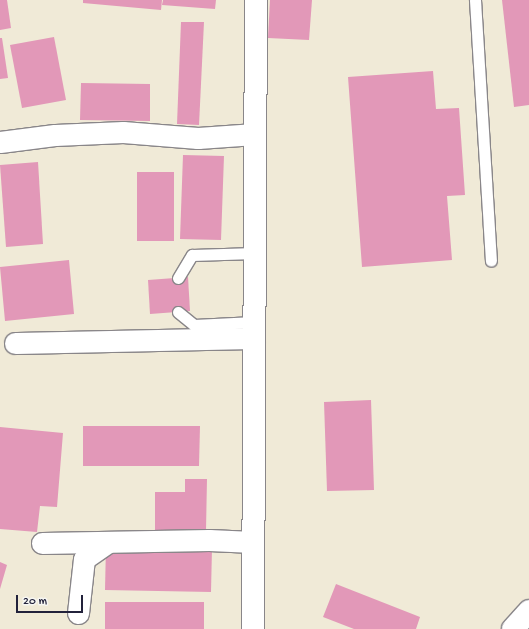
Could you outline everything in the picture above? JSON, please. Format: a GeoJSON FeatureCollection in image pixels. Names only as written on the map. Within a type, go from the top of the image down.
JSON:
{"type":"FeatureCollection","features":[{"type":"Feature","properties":{"kind":"street"},"geometry":{"type":"LineString","coordinates":[[253,629],[254,330],[256,253],[256,0]]}},
{"type":"Feature","properties":{"kind":"street"},"geometry":{"type":"LineString","coordinates":[[0,142],[55,135],[123,132],[198,138],[255,134]]}},
{"type":"Feature","properties":{"kind":"street"},"geometry":{"type":"LineString","coordinates":[[15,343],[254,330]]}},
{"type":"Feature","properties":{"kind":"street"},"geometry":{"type":"LineString","coordinates":[[78,613],[84,559],[108,542]]}},
{"type":"Feature","properties":{"kind":"street"},"geometry":{"type":"LineString","coordinates":[[42,543],[253,542]]}},
{"type":"Feature","properties":{"kind":"street"},"geometry":{"type":"LineString","coordinates":[[513,629],[529,611]]}},
{"type":"Feature","properties":{"kind":"lane"},"geometry":{"type":"LineString","coordinates":[[475,0],[491,261]]}},
{"type":"Feature","properties":{"kind":"lane"},"geometry":{"type":"LineString","coordinates":[[178,278],[192,255],[256,253]]}},
{"type":"Feature","properties":{"kind":"lane"},"geometry":{"type":"LineString","coordinates":[[178,312],[194,325],[254,330]]}},
{"type":"Feature","properties":{"kind":"building"},"geometry":{"type":"Polygon","coordinates":[[[0,0],[7,0],[11,28],[0,30],[0,0]]]}},
{"type":"Feature","properties":{"kind":"building"},"geometry":{"type":"Polygon","coordinates":[[[83,0],[162,0],[161,10],[83,3],[83,0]]]}},
{"type":"Feature","properties":{"kind":"building"},"geometry":{"type":"Polygon","coordinates":[[[163,0],[216,0],[215,9],[162,5],[163,0]]]}},
{"type":"Feature","properties":{"kind":"building"},"geometry":{"type":"Polygon","coordinates":[[[270,0],[312,0],[309,40],[268,38],[270,0]]]}},
{"type":"Feature","properties":{"kind":"building"},"geometry":{"type":"Polygon","coordinates":[[[502,0],[529,0],[529,105],[514,107],[502,0]]]}},
{"type":"Feature","properties":{"kind":"building"},"geometry":{"type":"Polygon","coordinates":[[[181,22],[204,22],[199,125],[177,124],[181,22]]]}},
{"type":"Feature","properties":{"kind":"building"},"geometry":{"type":"Polygon","coordinates":[[[54,37],[66,100],[22,108],[10,45],[54,37]]]}},
{"type":"Feature","properties":{"kind":"building"},"geometry":{"type":"Polygon","coordinates":[[[0,38],[2,38],[8,78],[0,79],[0,38]]]}},
{"type":"Feature","properties":{"kind":"building"},"geometry":{"type":"Polygon","coordinates":[[[433,71],[436,109],[459,108],[465,195],[447,196],[452,260],[362,267],[348,77],[433,71]]]}},
{"type":"Feature","properties":{"kind":"building"},"geometry":{"type":"Polygon","coordinates":[[[81,83],[150,84],[150,121],[80,120],[81,83]]]}},
{"type":"Feature","properties":{"kind":"building"},"geometry":{"type":"Polygon","coordinates":[[[183,155],[224,156],[221,240],[180,239],[183,155]]]}},
{"type":"Feature","properties":{"kind":"building"},"geometry":{"type":"Polygon","coordinates":[[[38,162],[43,244],[6,247],[0,165],[38,162]]]}},
{"type":"Feature","properties":{"kind":"building"},"geometry":{"type":"Polygon","coordinates":[[[137,172],[174,172],[174,241],[137,241],[137,172]]]}},
{"type":"Feature","properties":{"kind":"building"},"geometry":{"type":"Polygon","coordinates":[[[69,260],[74,314],[5,321],[0,267],[69,260]]]}},
{"type":"Feature","properties":{"kind":"building"},"geometry":{"type":"Polygon","coordinates":[[[188,277],[190,311],[150,314],[148,280],[188,277]]]}},
{"type":"Feature","properties":{"kind":"building"},"geometry":{"type":"Polygon","coordinates":[[[371,400],[374,490],[327,491],[324,402],[371,400]]]}},
{"type":"Feature","properties":{"kind":"building"},"geometry":{"type":"Polygon","coordinates":[[[83,426],[200,426],[199,466],[83,466],[83,426]]]}},
{"type":"Feature","properties":{"kind":"building"},"geometry":{"type":"Polygon","coordinates":[[[0,427],[63,433],[57,507],[40,506],[37,532],[0,529],[0,427]]]}},
{"type":"Feature","properties":{"kind":"building"},"geometry":{"type":"Polygon","coordinates":[[[185,479],[207,479],[206,531],[155,531],[155,492],[185,492],[185,479]]]}},
{"type":"Feature","properties":{"kind":"building"},"geometry":{"type":"Polygon","coordinates":[[[106,545],[212,548],[211,592],[105,590],[106,545]]]}},
{"type":"Feature","properties":{"kind":"building"},"geometry":{"type":"Polygon","coordinates":[[[0,562],[7,565],[0,589],[0,562]]]}},
{"type":"Feature","properties":{"kind":"building"},"geometry":{"type":"Polygon","coordinates":[[[336,584],[420,617],[416,629],[354,629],[323,617],[336,584]]]}},
{"type":"Feature","properties":{"kind":"building"},"geometry":{"type":"Polygon","coordinates":[[[105,602],[204,602],[204,629],[105,629],[105,602]]]}}]}
